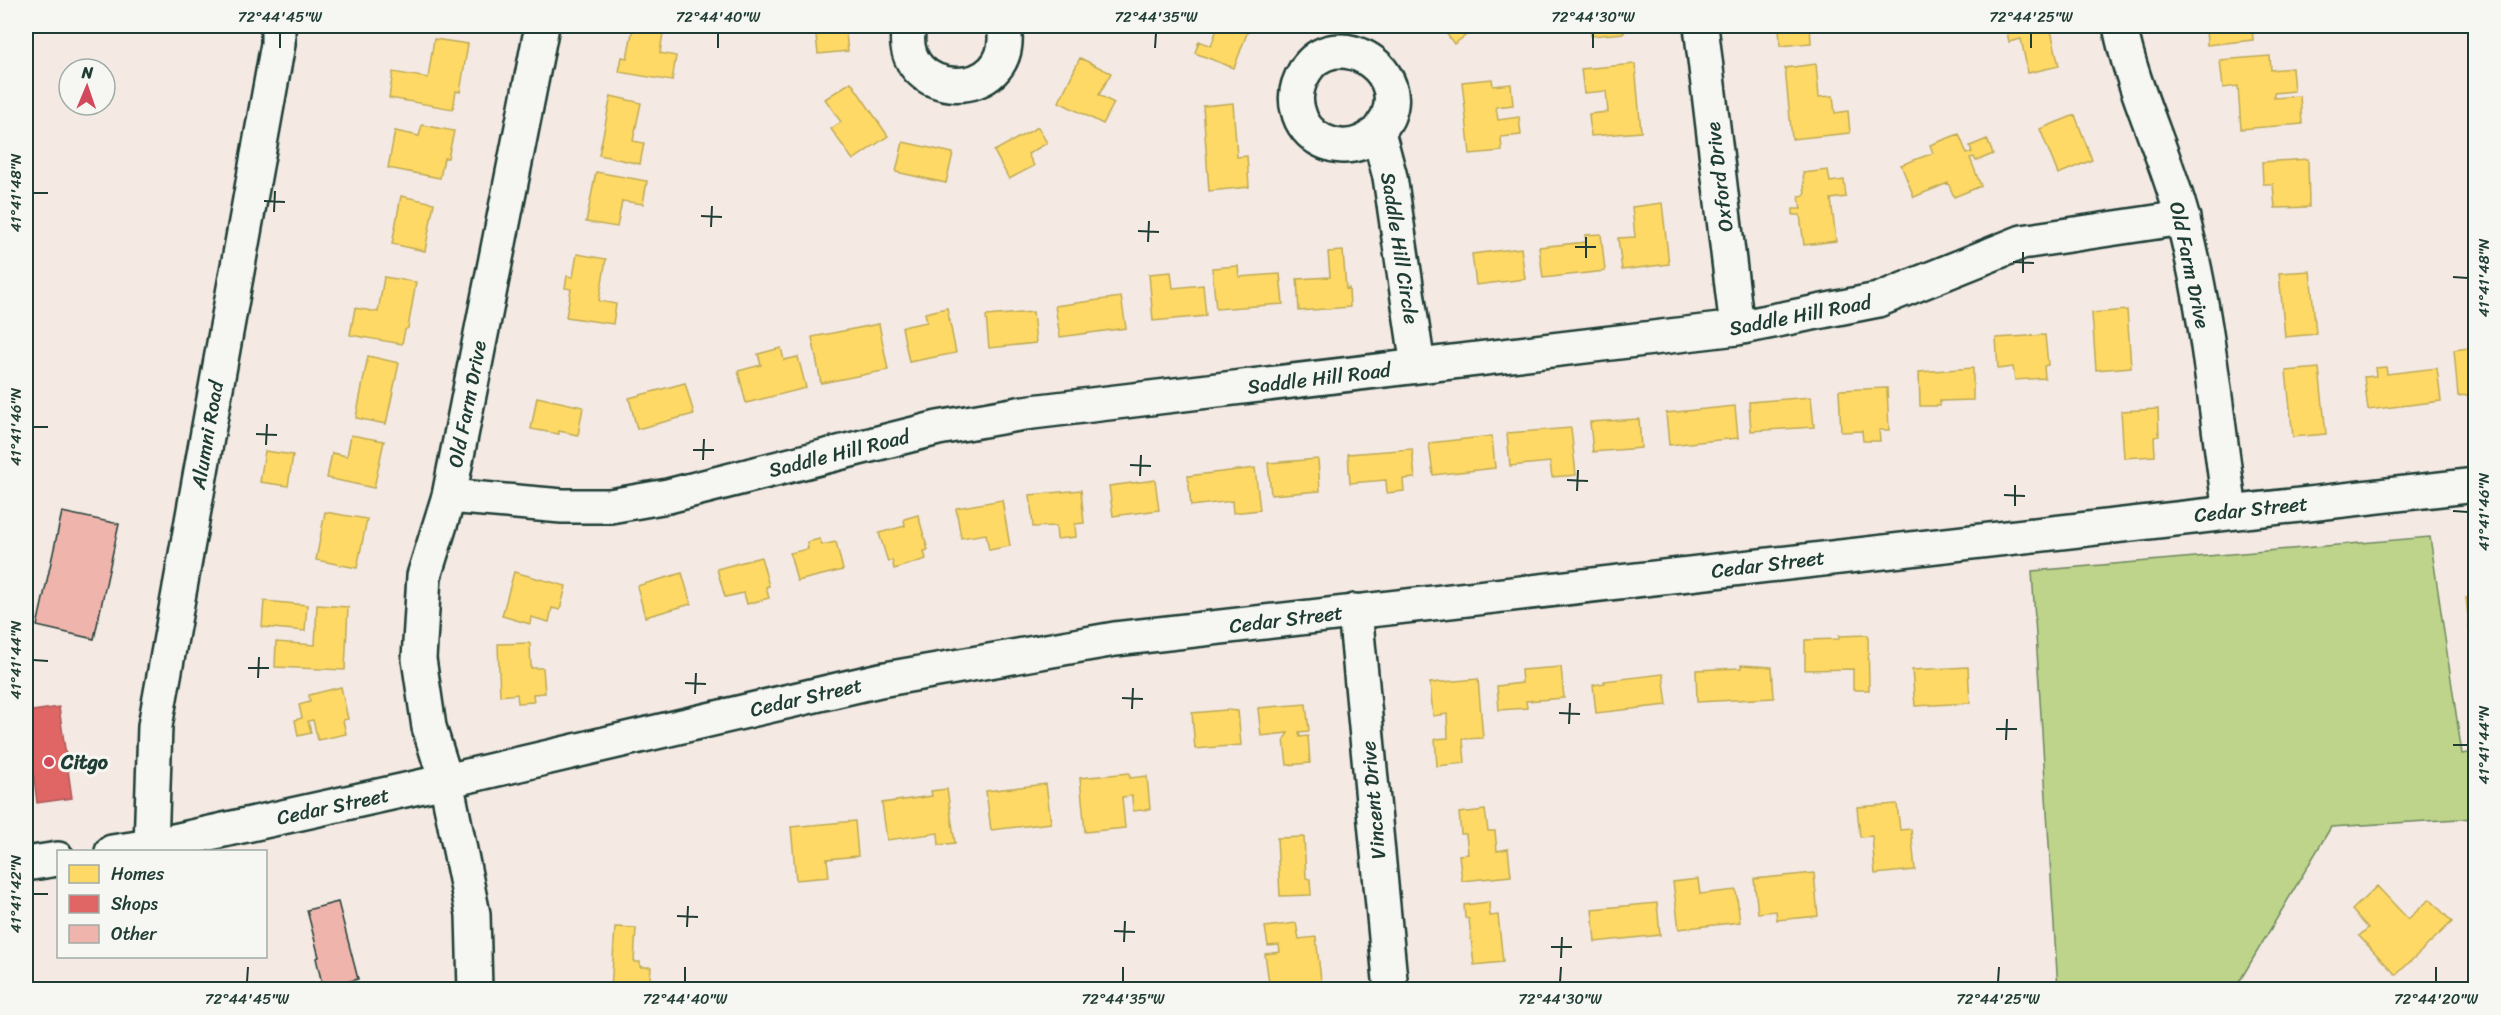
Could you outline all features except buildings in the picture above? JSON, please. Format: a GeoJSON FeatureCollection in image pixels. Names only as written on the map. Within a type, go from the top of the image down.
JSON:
{"type":"FeatureCollection","features":[{"type":"Feature","properties":{"kind":"street","name":"Alumni Road"},"geometry":{"type":"LineString","coordinates":[[151,846],[155,726],[278,45],[278,26]]}},
{"type":"Feature","properties":{"kind":"street","name":"Old Farm Drive"},"geometry":{"type":"LineString","coordinates":[[475,990],[473,914],[446,781],[429,727],[419,659],[424,576],[449,496],[542,26]]}},
{"type":"Feature","properties":{"kind":"street"},"geometry":{"type":"LineString","coordinates":[[909,26],[907,36],[910,55],[921,71],[937,82],[956,86],[975,83],[991,72],[1002,57],[1006,38],[1004,26]]}},
{"type":"Feature","properties":{"kind":"street","name":"Oxford Drive"},"geometry":{"type":"LineString","coordinates":[[1701,26],[1737,328]]}},
{"type":"Feature","properties":{"kind":"street","name":"Old Farm Drive"},"geometry":{"type":"LineString","coordinates":[[2120,26],[2126,54],[2183,218],[2198,283],[2230,511]]}},
{"type":"Feature","properties":{"kind":"street","name":"Saddle Hill Circle"},"geometry":{"type":"LineString","coordinates":[[1378,132],[1390,177],[1418,366]]}},
{"type":"Feature","properties":{"kind":"street","name":"Saddle Hill Road"},"geometry":{"type":"LineString","coordinates":[[449,496],[562,506],[610,506],[668,496],[938,428],[1024,413],[1737,328],[1878,300],[2022,242],[2183,218]]}},
{"type":"Feature","properties":{"kind":"street","name":"Cedar Street"},"geometry":{"type":"LineString","coordinates":[[125,850],[446,781],[880,680],[1115,639],[2475,485]]}},
{"type":"Feature","properties":{"kind":"street","name":"Vincent Drive"},"geometry":{"type":"LineString","coordinates":[[1355,611],[1391,990]]}},
{"type":"Feature","properties":{"kind":"street"},"geometry":{"type":"LineString","coordinates":[[26,864],[57,859]]}},
{"type":"Feature","properties":{"kind":"green space"},"geometry":{"type":"Polygon","coordinates":[[[2430,537],[2462,754],[2475,752],[2475,818],[2331,827],[2235,989],[2058,989],[2032,571],[2430,537]]]}},
{"type":"Feature","properties":{"kind":"place","name":"Citgo"},"geometry":{"type":"Point","coordinates":[49,762]}}]}
